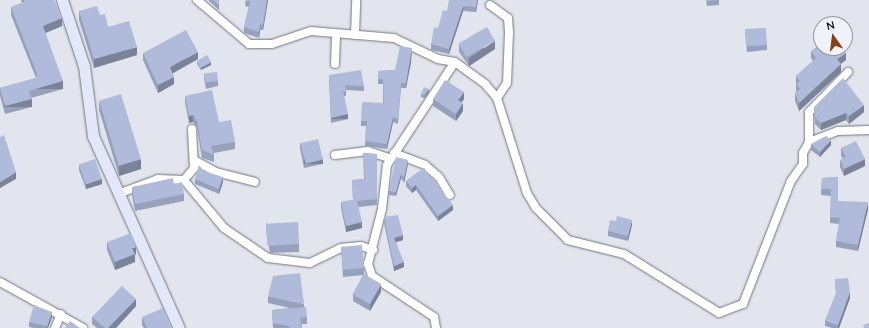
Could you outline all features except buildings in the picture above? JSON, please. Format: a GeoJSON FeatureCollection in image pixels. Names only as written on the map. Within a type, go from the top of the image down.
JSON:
{"type":"FeatureCollection","features":[{"type":"Feature","properties":{"kind":"street"},"geometry":{"type":"LineString","coordinates":[[62,0],[84,66],[93,136],[179,328]]}},
{"type":"Feature","properties":{"kind":"street"},"geometry":{"type":"LineString","coordinates":[[196,0],[249,44],[272,44],[311,31],[394,38],[438,59],[455,62],[486,84],[497,98],[527,193],[536,208],[568,240],[624,254],[719,313],[743,304],[790,181],[803,164],[803,153],[809,142],[809,112],[848,72]]}},
{"type":"Feature","properties":{"kind":"street"},"geometry":{"type":"LineString","coordinates":[[355,35],[356,0]]}},
{"type":"Feature","properties":{"kind":"street"},"geometry":{"type":"LineString","coordinates":[[490,5],[508,18],[510,32],[507,83],[497,98]]}},
{"type":"Feature","properties":{"kind":"street"},"geometry":{"type":"LineString","coordinates":[[335,64],[336,34]]}},
{"type":"Feature","properties":{"kind":"street"},"geometry":{"type":"LineString","coordinates":[[436,328],[434,317],[372,276],[368,264],[373,250],[387,165],[455,62]]}},
{"type":"Feature","properties":{"kind":"street"},"geometry":{"type":"LineString","coordinates":[[184,180],[194,168],[192,129]]}},
{"type":"Feature","properties":{"kind":"street"},"geometry":{"type":"LineString","coordinates":[[809,142],[833,132],[869,130]]}},
{"type":"Feature","properties":{"kind":"street"},"geometry":{"type":"LineString","coordinates":[[335,155],[368,151],[425,165],[439,177],[450,195]]}},
{"type":"Feature","properties":{"kind":"street"},"geometry":{"type":"LineString","coordinates":[[194,160],[216,172],[255,182]]}},
{"type":"Feature","properties":{"kind":"street"},"geometry":{"type":"LineString","coordinates":[[118,194],[158,180],[184,180]]}},
{"type":"Feature","properties":{"kind":"street"},"geometry":{"type":"LineString","coordinates":[[184,180],[224,228],[268,258],[310,263],[340,248],[361,246],[373,250]]}},
{"type":"Feature","properties":{"kind":"street"},"geometry":{"type":"LineString","coordinates":[[0,282],[61,314],[83,328]]}},
{"type":"Feature","properties":{"kind":"street"},"geometry":{"type":"LineString","coordinates":[[54,328],[61,314]]}}]}
